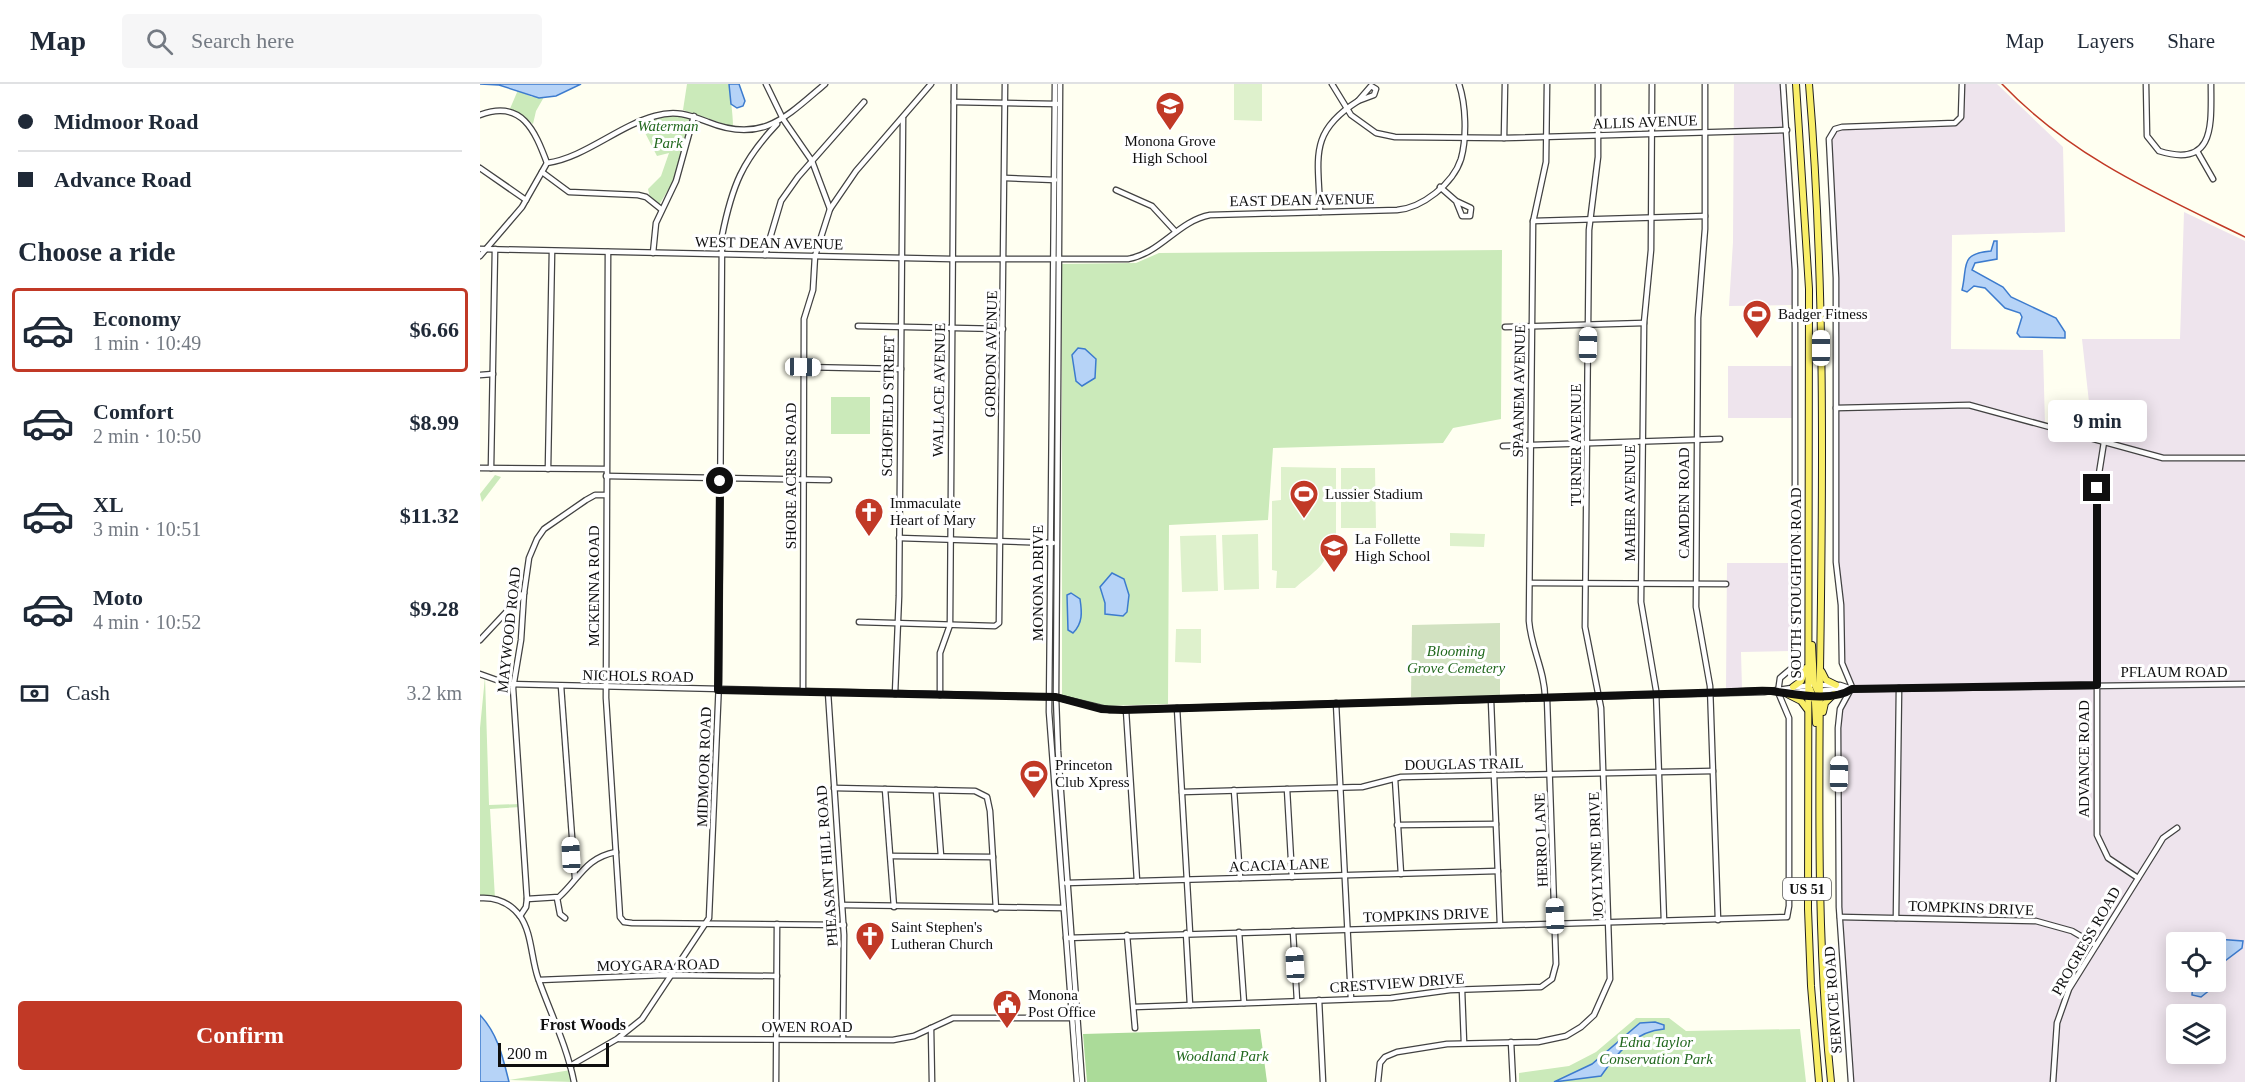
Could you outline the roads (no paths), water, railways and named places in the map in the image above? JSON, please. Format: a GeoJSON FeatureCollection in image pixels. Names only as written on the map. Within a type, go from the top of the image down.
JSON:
{"type":"FeatureCollection","features":[{"type":"Feature","properties":{"kind":"main road","name":"SOUTH STOUGHTON ROAD"},"geometry":{"type":"LineString","coordinates":[[1796,84],[1809,289],[1808,662],[1820,718],[1820,934],[1831,1082]]}},
{"type":"Feature","properties":{"kind":"main road","name":"SOUTH STOUGHTON ROAD"},"geometry":{"type":"LineString","coordinates":[[1807,84],[1820,264],[1820,669],[1808,709],[1808,922],[1819,1082]]}},
{"type":"Feature","properties":{"kind":"main road"},"geometry":{"type":"LineString","coordinates":[[1809,615],[1820,756]]}},
{"type":"Feature","properties":{"kind":"main road"},"geometry":{"type":"LineString","coordinates":[[1793,687],[1802,680],[1808,662]]}},
{"type":"Feature","properties":{"kind":"main road"},"geometry":{"type":"LineString","coordinates":[[1820,669],[1827,680],[1836,685]]}},
{"type":"Feature","properties":{"kind":"main road"},"geometry":{"type":"LineString","coordinates":[[1820,718],[1825,702],[1834,694]]}},
{"type":"Feature","properties":{"kind":"main road"},"geometry":{"type":"LineString","coordinates":[[1789,695],[1801,701],[1808,709]]}},
{"type":"Feature","properties":{"kind":"street"},"geometry":{"type":"LineString","coordinates":[[766,84],[783,119],[812,161],[830,209]]}},
{"type":"Feature","properties":{"kind":"street","name":"MIDMOOR ROAD"},"geometry":{"type":"LineString","coordinates":[[707,924],[718,690],[721,254],[728,204],[736,179],[752,151],[777,124],[825,84]]}},
{"type":"Feature","properties":{"kind":"street","name":"SHORE ACRES ROAD"},"geometry":{"type":"LineString","coordinates":[[803,692],[804,319],[813,290],[814,256],[830,209],[856,171],[932,84]]}},
{"type":"Feature","properties":{"kind":"street","name":"WALLACE AVENUE"},"geometry":{"type":"LineString","coordinates":[[940,695],[940,653],[950,625],[954,84]]}},
{"type":"Feature","properties":{"kind":"street","name":"GORDON AVENUE"},"geometry":{"type":"LineString","coordinates":[[950,625],[999,624],[1002,542],[1005,84]]}},
{"type":"Feature","properties":{"kind":"street","name":"MONONA DRIVE"},"geometry":{"type":"LineString","coordinates":[[1055,84],[1057,104],[1052,260],[1052,445],[1056,697],[1070,908],[1069,938],[1077,1082]]}},
{"type":"Feature","properties":{"kind":"street","name":"MONONA DRIVE"},"geometry":{"type":"LineString","coordinates":[[1057,104],[1060,84]]}},
{"type":"Feature","properties":{"kind":"street"},"geometry":{"type":"LineString","coordinates":[[1332,84],[1345,109]]}},
{"type":"Feature","properties":{"kind":"street","name":"EAST DEAN AVENUE"},"geometry":{"type":"LineString","coordinates":[[1058,260],[1133,258],[1153,249],[1194,219],[1210,215],[1407,209],[1425,201],[1458,166],[1464,137],[1463,100],[1459,84]]}},
{"type":"Feature","properties":{"kind":"street"},"geometry":{"type":"LineString","coordinates":[[1504,84],[1504,138]]}},
{"type":"Feature","properties":{"kind":"street","name":"SPAANEM AVENUE"},"geometry":{"type":"LineString","coordinates":[[1546,84],[1546,162],[1533,220],[1530,583],[1531,640],[1542,673],[1546,698]]}},
{"type":"Feature","properties":{"kind":"street","name":"TURNER AVENUE"},"geometry":{"type":"LineString","coordinates":[[1598,84],[1597,173],[1590,219],[1587,644],[1600,697]]}},
{"type":"Feature","properties":{"kind":"street","name":"MAHER AVENUE"},"geometry":{"type":"LineString","coordinates":[[1652,84],[1652,216],[1644,323],[1641,584],[1642,616],[1656,694],[1664,921]]}},
{"type":"Feature","properties":{"kind":"street","name":"CAMDEN ROAD"},"geometry":{"type":"LineString","coordinates":[[1705,84],[1705,216],[1698,306],[1696,612],[1710,693],[1718,920]]}},
{"type":"Feature","properties":{"kind":"street"},"geometry":{"type":"LineString","coordinates":[[1783,84],[1795,302],[1795,656],[1792,667],[1780,678],[1778,692],[1852,689],[1842,663],[1841,605],[1837,569],[1836,278],[1829,143],[1833,132],[1842,127],[1955,123],[1961,117],[1962,84]]}},
{"type":"Feature","properties":{"kind":"street"},"geometry":{"type":"LineString","coordinates":[[2146,84],[2146,129],[2154,146],[2167,153],[2187,154],[2197,151],[2207,141],[2211,128],[2211,84]]}},
{"type":"Feature","properties":{"kind":"street"},"geometry":{"type":"LineString","coordinates":[[1320,212],[1322,136],[1330,122],[1358,101]]}},
{"type":"Feature","properties":{"kind":"street"},"geometry":{"type":"LineString","coordinates":[[765,255],[781,201],[812,161],[864,102]]}},
{"type":"Feature","properties":{"kind":"street"},"geometry":{"type":"LineString","coordinates":[[954,102],[1057,104]]}},
{"type":"Feature","properties":{"kind":"street","name":"ALLIS AVENUE"},"geometry":{"type":"LineString","coordinates":[[1345,109],[1359,122],[1381,134],[1406,138],[1504,138],[1787,130]]}},
{"type":"Feature","properties":{"kind":"street"},"geometry":{"type":"LineString","coordinates":[[480,115],[505,112],[523,118],[532,128],[547,163]]}},
{"type":"Feature","properties":{"kind":"street"},"geometry":{"type":"LineString","coordinates":[[480,256],[526,200],[547,163],[572,155],[627,126],[658,115],[681,112],[730,129],[759,129],[777,124]]}},
{"type":"Feature","properties":{"kind":"street"},"geometry":{"type":"LineString","coordinates":[[653,253],[661,209],[676,181],[694,116]]}},
{"type":"Feature","properties":{"kind":"street","name":"SCHOFIELD STREET"},"geometry":{"type":"LineString","coordinates":[[895,694],[899,538],[903,118]]}},
{"type":"Feature","properties":{"kind":"street"},"geometry":{"type":"LineString","coordinates":[[759,129],[765,136]]}},
{"type":"Feature","properties":{"kind":"street"},"geometry":{"type":"LineString","coordinates":[[2197,151],[2213,179]]}},
{"type":"Feature","properties":{"kind":"street"},"geometry":{"type":"LineString","coordinates":[[480,168],[526,200]]}},
{"type":"Feature","properties":{"kind":"street"},"geometry":{"type":"LineString","coordinates":[[542,172],[569,192],[638,195],[646,197],[661,209]]}},
{"type":"Feature","properties":{"kind":"street"},"geometry":{"type":"LineString","coordinates":[[1005,178],[1056,180]]}},
{"type":"Feature","properties":{"kind":"street","name":"MONONA DRIVE"},"geometry":{"type":"LineString","coordinates":[[1052,445],[1058,260],[1056,180]]}},
{"type":"Feature","properties":{"kind":"street"},"geometry":{"type":"LineString","coordinates":[[1440,187],[1456,201]]}},
{"type":"Feature","properties":{"kind":"street"},"geometry":{"type":"LineString","coordinates":[[1116,190],[1152,206],[1175,231]]}},
{"type":"Feature","properties":{"kind":"street"},"geometry":{"type":"LineString","coordinates":[[1533,220],[1705,216]]}},
{"type":"Feature","properties":{"kind":"street","name":"WEST DEAN AVENUE"},"geometry":{"type":"LineString","coordinates":[[480,249],[1058,260]]}},
{"type":"Feature","properties":{"kind":"street"},"geometry":{"type":"LineString","coordinates":[[491,468],[495,249]]}},
{"type":"Feature","properties":{"kind":"street"},"geometry":{"type":"LineString","coordinates":[[548,469],[552,251]]}},
{"type":"Feature","properties":{"kind":"street","name":"MCKENNA ROAD"},"geometry":{"type":"LineString","coordinates":[[608,252],[606,687],[622,920],[632,923],[707,924]]}},
{"type":"Feature","properties":{"kind":"street"},"geometry":{"type":"LineString","coordinates":[[1505,327],[1644,323]]}},
{"type":"Feature","properties":{"kind":"street"},"geometry":{"type":"LineString","coordinates":[[858,326],[1003,329]]}},
{"type":"Feature","properties":{"kind":"street"},"geometry":{"type":"LineString","coordinates":[[803,367],[901,369]]}},
{"type":"Feature","properties":{"kind":"street"},"geometry":{"type":"LineString","coordinates":[[480,375],[493,374]]}},
{"type":"Feature","properties":{"kind":"street"},"geometry":{"type":"LineString","coordinates":[[1836,408],[1973,406],[2167,458],[2245,458]]}},
{"type":"Feature","properties":{"kind":"street"},"geometry":{"type":"LineString","coordinates":[[1503,446],[1720,439]]}},
{"type":"Feature","properties":{"kind":"street","name":"ADVANCE ROAD"},"geometry":{"type":"LineString","coordinates":[[2104,442],[2097,486],[2098,840],[2108,858],[2138,878]]}},
{"type":"Feature","properties":{"kind":"street"},"geometry":{"type":"LineString","coordinates":[[480,468],[606,469]]}},
{"type":"Feature","properties":{"kind":"street"},"geometry":{"type":"LineString","coordinates":[[606,476],[829,480]]}},
{"type":"Feature","properties":{"kind":"street","name":"MAYWOOD ROAD"},"geometry":{"type":"LineString","coordinates":[[527,899],[513,684],[521,640],[524,593],[531,551],[544,529],[595,495],[606,495]]}},
{"type":"Feature","properties":{"kind":"street"},"geometry":{"type":"LineString","coordinates":[[899,538],[1053,543]]}},
{"type":"Feature","properties":{"kind":"street","name":"MONONA DRIVE"},"geometry":{"type":"LineString","coordinates":[[1053,543],[1049,697],[1063,908],[1069,938]]}},
{"type":"Feature","properties":{"kind":"street"},"geometry":{"type":"LineString","coordinates":[[1530,583],[1726,584]]}},
{"type":"Feature","properties":{"kind":"street"},"geometry":{"type":"LineString","coordinates":[[480,640],[524,593]]}},
{"type":"Feature","properties":{"kind":"street"},"geometry":{"type":"LineString","coordinates":[[859,622],[950,625]]}},
{"type":"Feature","properties":{"kind":"street","name":"NICHOLS ROAD"},"geometry":{"type":"LineString","coordinates":[[480,674],[495,682],[561,686],[1049,697]]}},
{"type":"Feature","properties":{"kind":"street","name":"PFLAUM ROAD"},"geometry":{"type":"LineString","coordinates":[[1778,692],[1793,687],[1834,694],[1852,689],[2245,684]]}},
{"type":"Feature","properties":{"kind":"street","name":"PFLAUM ROAD"},"geometry":{"type":"LineString","coordinates":[[1049,697],[1101,709],[1126,710],[1656,694],[1778,692],[1789,695],[1836,685],[1852,689]]}},
{"type":"Feature","properties":{"kind":"street"},"geometry":{"type":"LineString","coordinates":[[561,686],[574,878]]}},
{"type":"Feature","properties":{"kind":"street"},"geometry":{"type":"LineString","coordinates":[[1896,918],[1899,688]]}},
{"type":"Feature","properties":{"kind":"street","name":"SERVICE ROAD"},"geometry":{"type":"LineString","coordinates":[[1851,1082],[1840,917],[1839,717],[1852,689]]}},
{"type":"Feature","properties":{"kind":"street","name":"PHEASANT HILL ROAD"},"geometry":{"type":"LineString","coordinates":[[828,692],[844,925],[843,1040]]}},
{"type":"Feature","properties":{"kind":"street","name":"TOMPKINS DRIVE"},"geometry":{"type":"LineString","coordinates":[[1069,938],[1293,930],[1781,919],[1787,916],[1789,718],[1778,692]]}},
{"type":"Feature","properties":{"kind":"street","name":"JOYLYNNE DRIVE"},"geometry":{"type":"LineString","coordinates":[[1511,1042],[1552,1040],[1566,1036],[1585,1023],[1598,1010],[1610,979],[1610,923],[1600,697]]}},
{"type":"Feature","properties":{"kind":"street","name":"HERRO LANE"},"geometry":{"type":"LineString","coordinates":[[1546,698],[1556,924],[1556,964],[1551,980]]}},
{"type":"Feature","properties":{"kind":"street"},"geometry":{"type":"LineString","coordinates":[[1491,700],[1500,925]]}},
{"type":"Feature","properties":{"kind":"street"},"geometry":{"type":"LineString","coordinates":[[1336,703],[1351,999]]}},
{"type":"Feature","properties":{"kind":"street"},"geometry":{"type":"LineString","coordinates":[[1177,708],[1187,880],[1190,1005]]}},
{"type":"Feature","properties":{"kind":"street"},"geometry":{"type":"LineString","coordinates":[[1126,710],[1137,881]]}},
{"type":"Feature","properties":{"kind":"street","name":"DOUGLAS TRAIL"},"geometry":{"type":"LineString","coordinates":[[1182,792],[1362,787],[1395,779],[1494,775],[1713,771]]}},
{"type":"Feature","properties":{"kind":"street"},"geometry":{"type":"LineString","coordinates":[[1395,779],[1401,874]]}},
{"type":"Feature","properties":{"kind":"street"},"geometry":{"type":"LineString","coordinates":[[834,788],[936,790],[983,794],[988,800],[990,811],[996,909]]}},
{"type":"Feature","properties":{"kind":"street"},"geometry":{"type":"LineString","coordinates":[[885,789],[894,906]]}},
{"type":"Feature","properties":{"kind":"street"},"geometry":{"type":"LineString","coordinates":[[1287,789],[1292,877]]}},
{"type":"Feature","properties":{"kind":"street"},"geometry":{"type":"LineString","coordinates":[[936,790],[941,856]]}},
{"type":"Feature","properties":{"kind":"street"},"geometry":{"type":"LineString","coordinates":[[1234,790],[1240,878]]}},
{"type":"Feature","properties":{"kind":"street"},"geometry":{"type":"LineString","coordinates":[[1397,825],[1496,824]]}},
{"type":"Feature","properties":{"kind":"street","name":"PROGRESS ROAD"},"geometry":{"type":"LineString","coordinates":[[2053,1082],[2053,1051],[2059,1015],[2069,989],[2163,838],[2176,828]]}},
{"type":"Feature","properties":{"kind":"street"},"geometry":{"type":"LineString","coordinates":[[519,915],[526,908],[527,899],[557,898],[574,878],[598,858],[616,852]]}},
{"type":"Feature","properties":{"kind":"street"},"geometry":{"type":"LineString","coordinates":[[891,856],[993,857]]}},
{"type":"Feature","properties":{"kind":"street","name":"ACACIA LANE"},"geometry":{"type":"LineString","coordinates":[[1061,883],[1498,872]]}},
{"type":"Feature","properties":{"kind":"street"},"geometry":{"type":"LineString","coordinates":[[480,897],[498,900],[511,906],[526,928],[539,980],[574,1082]]}},
{"type":"Feature","properties":{"kind":"street"},"geometry":{"type":"LineString","coordinates":[[557,898],[560,915],[565,918]]}},
{"type":"Feature","properties":{"kind":"street"},"geometry":{"type":"LineString","coordinates":[[842,905],[996,909],[1070,908]]}},
{"type":"Feature","properties":{"kind":"street","name":"TOMPKINS DRIVE"},"geometry":{"type":"LineString","coordinates":[[1840,917],[2036,921],[2072,932],[2096,945]]}},
{"type":"Feature","properties":{"kind":"street"},"geometry":{"type":"LineString","coordinates":[[629,1038],[634,1027],[707,924],[844,925]]}},
{"type":"Feature","properties":{"kind":"street"},"geometry":{"type":"LineString","coordinates":[[776,1082],[777,924]]}},
{"type":"Feature","properties":{"kind":"street"},"geometry":{"type":"LineString","coordinates":[[1293,930],[1297,1001]]}},
{"type":"Feature","properties":{"kind":"street"},"geometry":{"type":"LineString","coordinates":[[1239,932],[1244,1003]]}},
{"type":"Feature","properties":{"kind":"street"},"geometry":{"type":"LineString","coordinates":[[1127,935],[1136,1028]]}},
{"type":"Feature","properties":{"kind":"street","name":"MOYGARA ROAD"},"geometry":{"type":"LineString","coordinates":[[539,980],[672,975],[777,976]]}},
{"type":"Feature","properties":{"kind":"street","name":"CRESTVIEW DRIVE"},"geometry":{"type":"LineString","coordinates":[[1134,1007],[1406,997],[1462,990],[1541,987],[1551,980]]}},
{"type":"Feature","properties":{"kind":"street"},"geometry":{"type":"LineString","coordinates":[[1462,990],[1464,1043]]}},
{"type":"Feature","properties":{"kind":"street"},"geometry":{"type":"LineString","coordinates":[[1319,1000],[1323,1082]]}},
{"type":"Feature","properties":{"kind":"street","name":"OWEN ROAD"},"geometry":{"type":"LineString","coordinates":[[570,1066],[617,1039],[900,1040],[953,1018],[1073,1018]]}},
{"type":"Feature","properties":{"kind":"street","name":"MONONA DRIVE"},"geometry":{"type":"LineString","coordinates":[[1073,1018],[1082,1082]]}},
{"type":"Feature","properties":{"kind":"street"},"geometry":{"type":"LineString","coordinates":[[617,1039],[634,1027]]}},
{"type":"Feature","properties":{"kind":"street"},"geometry":{"type":"LineString","coordinates":[[931,1028],[932,1082]]}},
{"type":"Feature","properties":{"kind":"street"},"geometry":{"type":"LineString","coordinates":[[1378,1082],[1379,1066],[1388,1056],[1464,1043],[1511,1042],[1514,1082]]}},
{"type":"Feature","properties":{"kind":"water"},"geometry":{"type":"Polygon","coordinates":[[[480,84],[581,84],[556,96],[539,98],[499,85],[480,84]]]}},
{"type":"Feature","properties":{"kind":"water"},"geometry":{"type":"Polygon","coordinates":[[[729,84],[739,84],[745,101],[743,106],[737,108],[731,104],[729,84]]]}},
{"type":"Feature","properties":{"kind":"water"},"geometry":{"type":"Polygon","coordinates":[[[1994,241],[1997,241],[1997,259],[1975,263],[1972,270],[2003,287],[2011,297],[2056,318],[2065,332],[2065,338],[2020,337],[2017,333],[2022,317],[2020,313],[2005,308],[1985,288],[1974,286],[1967,292],[1962,290],[1965,267],[1969,258],[1991,251],[1994,241]]]}},
{"type":"Feature","properties":{"kind":"water"},"geometry":{"type":"Polygon","coordinates":[[[1078,348],[1085,349],[1096,359],[1095,378],[1082,386],[1076,381],[1072,355],[1078,348]]]}},
{"type":"Feature","properties":{"kind":"water"},"geometry":{"type":"Polygon","coordinates":[[[1112,573],[1124,579],[1129,595],[1127,612],[1123,616],[1105,614],[1105,603],[1100,587],[1112,573]]]}},
{"type":"Feature","properties":{"kind":"water"},"geometry":{"type":"Polygon","coordinates":[[[1071,593],[1080,599],[1081,608],[1080,621],[1073,633],[1068,630],[1067,595],[1071,593]]]}},
{"type":"Feature","properties":{"kind":"water"},"geometry":{"type":"Polygon","coordinates":[[[2226,940],[2243,941],[2242,948],[2226,960],[2226,940]]]}},
{"type":"Feature","properties":{"kind":"water"},"geometry":{"type":"Polygon","coordinates":[[[2192,992],[2207,992],[2201,997],[2192,995],[2192,992]]]}},
{"type":"Feature","properties":{"kind":"water"},"geometry":{"type":"Polygon","coordinates":[[[480,1015],[496,1038],[509,1082],[480,1082],[480,1015]]]}},
{"type":"Feature","properties":{"kind":"water"},"geometry":{"type":"Polygon","coordinates":[[[1655,1022],[1664,1025],[1664,1029],[1644,1034],[1636,1039],[1620,1052],[1601,1076],[1554,1082],[1592,1064],[1640,1023],[1655,1022]]]}},
{"type":"Feature","properties":{"kind":"railway"},"geometry":{"type":"LineString","coordinates":[[2002,84],[2029,110],[2086,153],[2147,189],[2245,237]]}},
{"type":"Feature","properties":{"kind":"place","name":"Monona Grove High School"},"geometry":{"type":"Point","coordinates":[1170,132]}},
{"type":"Feature","properties":{"kind":"place","name":"Badger Fitness"},"geometry":{"type":"Point","coordinates":[1757,340]}},
{"type":"Feature","properties":{"kind":"place","name":"Lussier Stadium"},"geometry":{"type":"Point","coordinates":[1304,520]}},
{"type":"Feature","properties":{"kind":"place","name":"Immaculate Heart of Mary"},"geometry":{"type":"Point","coordinates":[869,538]}},
{"type":"Feature","properties":{"kind":"place","name":"La Follette High School"},"geometry":{"type":"Point","coordinates":[1334,574]}},
{"type":"Feature","properties":{"kind":"place","name":"Princeton Club Xpress"},"geometry":{"type":"Point","coordinates":[1034,800]}},
{"type":"Feature","properties":{"kind":"place","name":"Saint Stephen's Lutheran Church"},"geometry":{"type":"Point","coordinates":[870,962]}},
{"type":"Feature","properties":{"kind":"place","name":"Monona Post Office"},"geometry":{"type":"Point","coordinates":[1007,1030]}},
{"type":"Feature","properties":{"kind":"district","name":"Frost Woods"},"geometry":{"type":"Point","coordinates":[583,1024]}},
{"type":"Feature","properties":{"kind":"park label","name":"Waterman Park"},"geometry":{"type":"Point","coordinates":[668,134]}},
{"type":"Feature","properties":{"kind":"park label","name":"Blooming Grove Cemetery"},"geometry":{"type":"Point","coordinates":[1456,660]}},
{"type":"Feature","properties":{"kind":"park label","name":"Edna Taylor Conservation Park"},"geometry":{"type":"Point","coordinates":[1656,1050]}},
{"type":"Feature","properties":{"kind":"park label","name":"Woodland Park"},"geometry":{"type":"Point","coordinates":[1222,1056]}}]}
